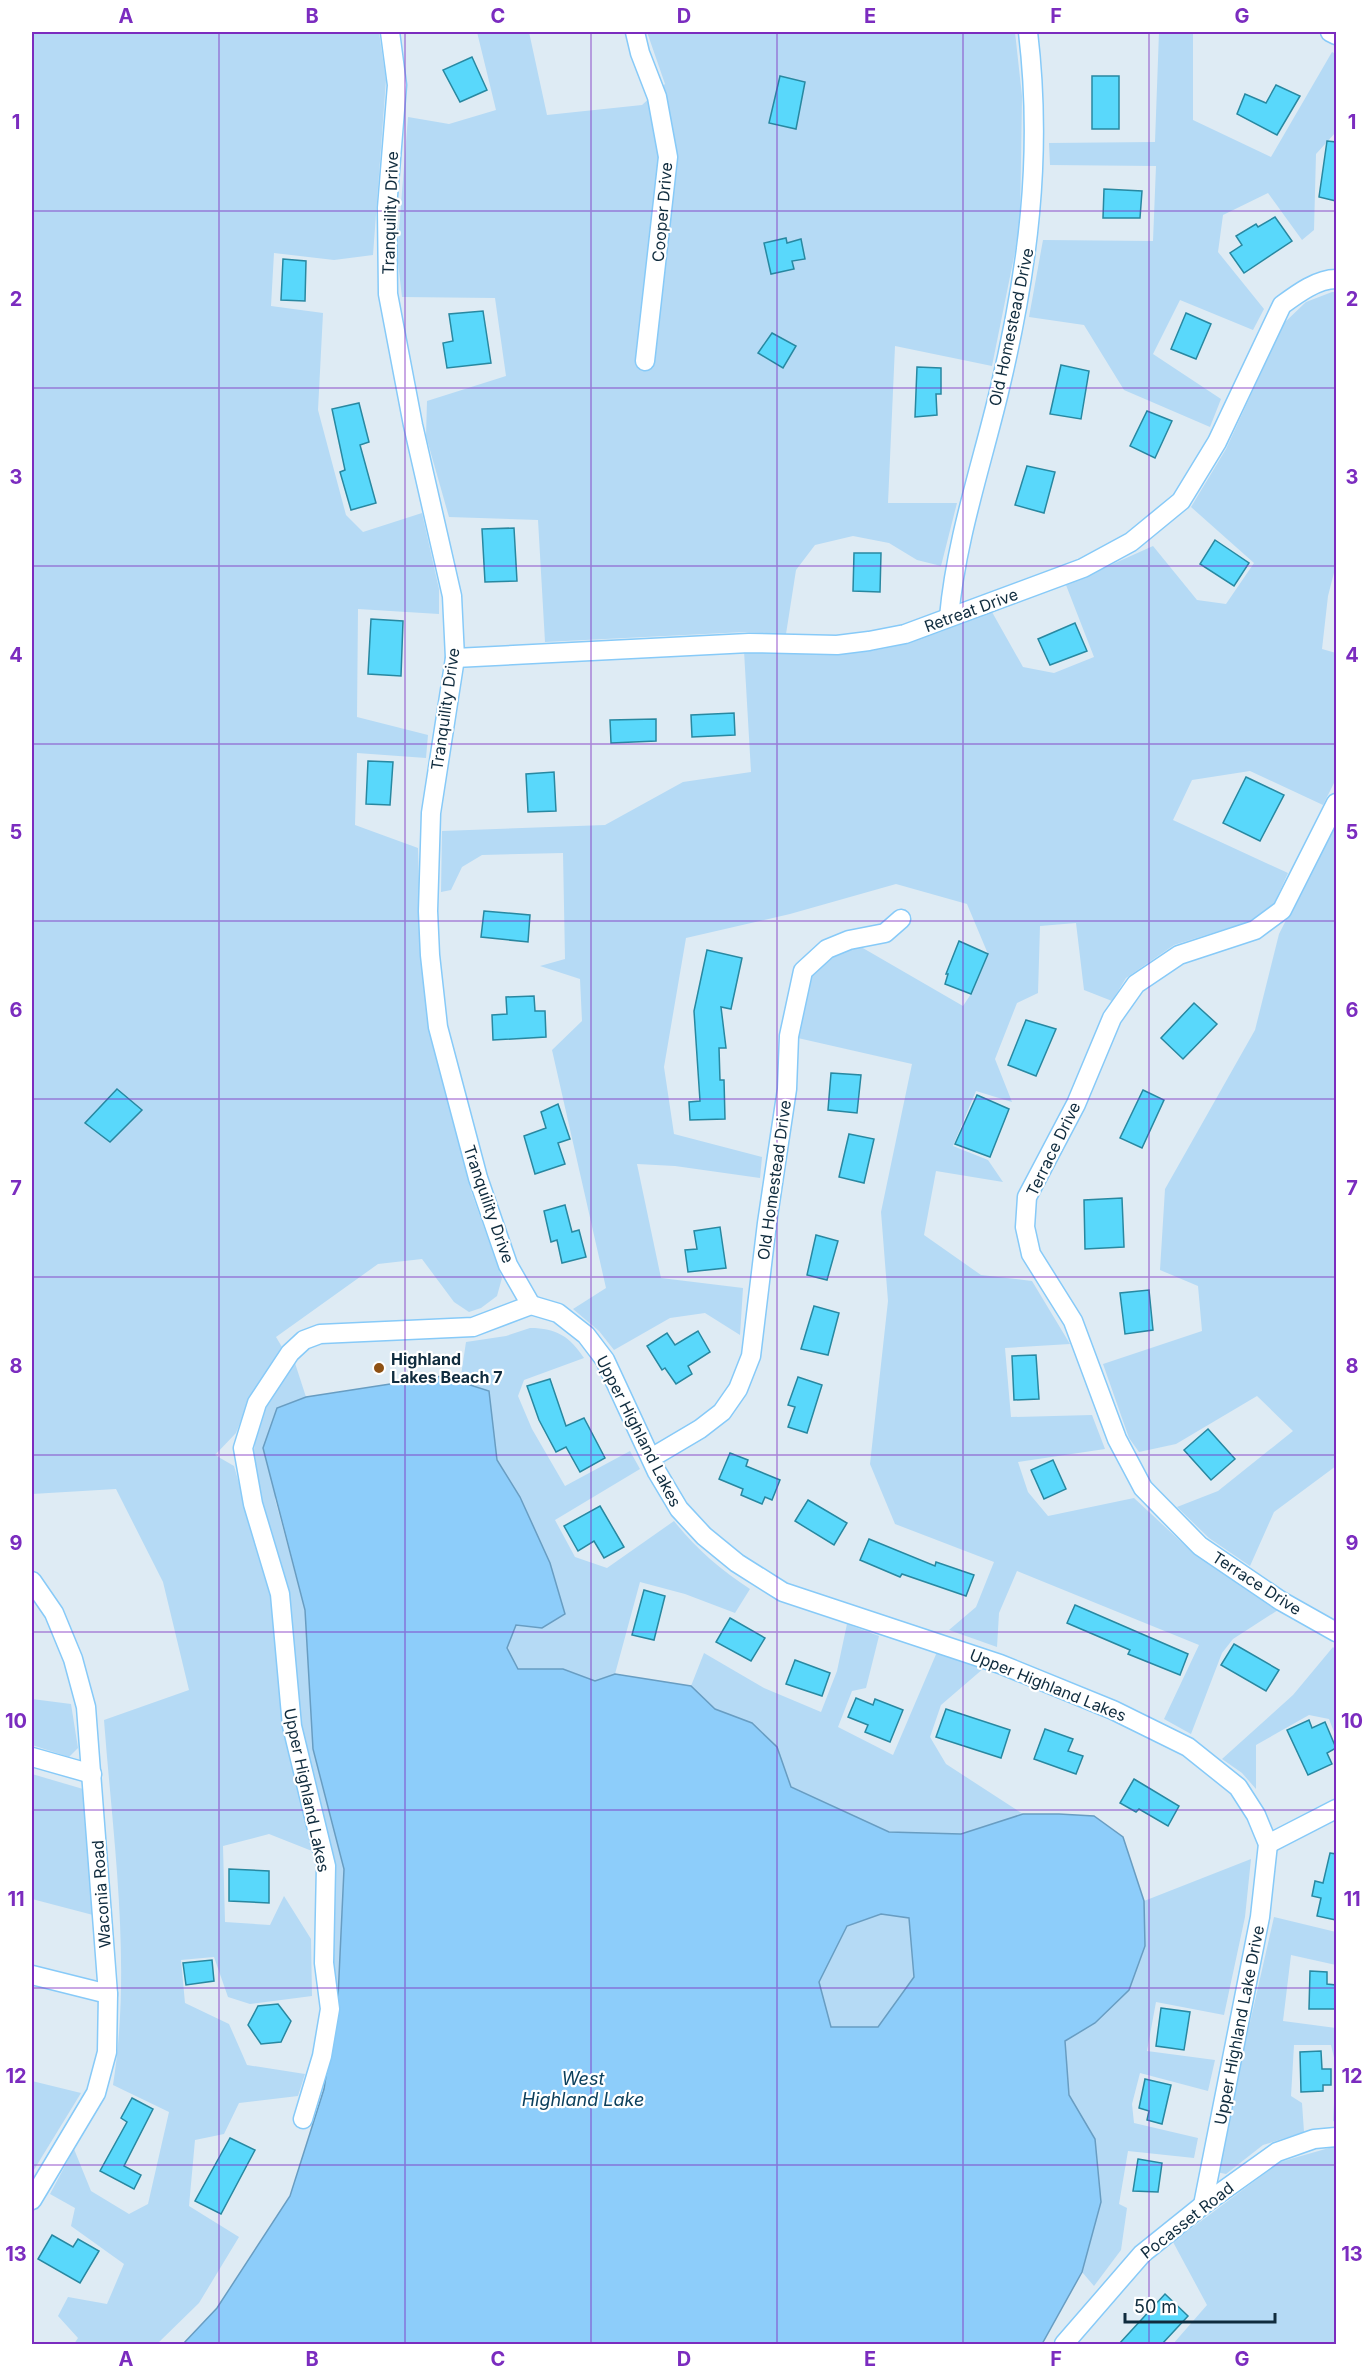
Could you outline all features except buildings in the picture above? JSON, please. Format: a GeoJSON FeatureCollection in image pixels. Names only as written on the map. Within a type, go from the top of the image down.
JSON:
{"type":"FeatureCollection","features":[{"type":"Feature","properties":{"kind":"street","name":"Tranquility Drive"},"geometry":{"type":"LineString","coordinates":[[390,32],[398,85],[387,208],[388,294],[413,425],[452,596],[455,658],[431,813],[428,901],[430,955],[438,1027],[475,1167],[508,1265],[531,1305]]}},
{"type":"Feature","properties":{"kind":"street","name":"Cooper Drive"},"geometry":{"type":"LineString","coordinates":[[635,32],[640,53],[657,97],[668,157],[652,322],[645,361]]}},
{"type":"Feature","properties":{"kind":"street","name":"Old Homestead Drive"},"geometry":{"type":"LineString","coordinates":[[949,617],[952,578],[1004,371],[1031,222],[1035,133],[1034,77],[1028,32]]}},
{"type":"Feature","properties":{"kind":"street"},"geometry":{"type":"LineString","coordinates":[[1330,32],[1336,35]]}},
{"type":"Feature","properties":{"kind":"street","name":"Retreat Drive"},"geometry":{"type":"LineString","coordinates":[[455,658],[749,643],[837,645],[905,634],[1083,568],[1131,542],[1160,521],[1181,501],[1217,442],[1282,305],[1300,292],[1330,279],[1336,279]]}},
{"type":"Feature","properties":{"kind":"street","name":"Terrace Drive"},"geometry":{"type":"LineString","coordinates":[[1336,803],[1282,910],[1255,930],[1179,955],[1136,984],[1112,1018],[1076,1104],[1027,1197],[1025,1227],[1031,1254],[1073,1321],[1117,1439],[1143,1488],[1200,1546],[1281,1601],[1336,1632]]}},
{"type":"Feature","properties":{"kind":"street","name":"Old Homestead Drive"},"geometry":{"type":"LineString","coordinates":[[651,1458],[700,1430],[722,1412],[738,1389],[751,1356],[766,1223],[787,1089],[789,1036],[794,1000],[803,971],[827,949],[849,940],[885,933],[901,919]]}},
{"type":"Feature","properties":{"kind":"street","name":"Upper Highland Lakes"},"geometry":{"type":"LineString","coordinates":[[303,2119],[322,2056],[330,2009],[324,1963],[326,1866],[292,1726],[280,1594],[253,1504],[243,1449],[257,1402],[290,1353],[304,1340],[320,1334],[473,1327],[531,1305],[558,1313],[586,1335],[605,1360],[651,1458],[679,1509],[704,1536],[737,1563],[783,1592],[1000,1664],[1113,1710],[1188,1747],[1238,1787],[1256,1815],[1268,1844]]}},
{"type":"Feature","properties":{"kind":"street","name":"Waconia Road"},"geometry":{"type":"LineString","coordinates":[[32,1581],[54,1613],[73,1659],[86,1707],[108,1994],[107,2052],[96,2093],[32,2200]]}},
{"type":"Feature","properties":{"kind":"street"},"geometry":{"type":"LineString","coordinates":[[32,1757],[92,1774]]}},
{"type":"Feature","properties":{"kind":"street"},"geometry":{"type":"LineString","coordinates":[[1268,1844],[1336,1809]]}},
{"type":"Feature","properties":{"kind":"street","name":"Upper Highland Lake Drive"},"geometry":{"type":"LineString","coordinates":[[1203,2205],[1260,1917],[1268,1844]]}},
{"type":"Feature","properties":{"kind":"street"},"geometry":{"type":"LineString","coordinates":[[32,1976],[108,1994]]}},
{"type":"Feature","properties":{"kind":"street","name":"Pocasset Road"},"geometry":{"type":"LineString","coordinates":[[1064,2344],[1142,2254],[1203,2205],[1277,2151],[1314,2139],[1336,2137]]}},
{"type":"Feature","properties":{"kind":"shaded area"},"geometry":{"type":"Polygon","coordinates":[[[32,32],[379,32],[386,80],[373,255],[334,260],[274,253],[271,306],[323,313],[318,410],[346,515],[363,532],[422,513],[439,589],[439,614],[358,609],[357,717],[428,735],[426,758],[357,753],[355,825],[418,848],[421,958],[429,1029],[471,1191],[502,1278],[497,1296],[481,1308],[469,1312],[454,1302],[422,1259],[378,1264],[276,1337],[282,1347],[250,1398],[236,1433],[215,1455],[234,1466],[270,1591],[309,1820],[312,1851],[269,1834],[223,1846],[225,1922],[270,1925],[284,1896],[311,1939],[312,1996],[250,2004],[228,1997],[214,1957],[181,1960],[185,2003],[229,2024],[247,2065],[305,2074],[298,2096],[239,2103],[224,2134],[195,2140],[189,2206],[239,2237],[199,2303],[157,2344],[74,2344],[78,2338],[58,2316],[68,2297],[107,2304],[124,2264],[71,2226],[75,2208],[50,2194],[74,2149],[91,2191],[129,2214],[148,2204],[169,2112],[113,2085],[121,1994],[121,1948],[104,1720],[189,1690],[163,1582],[116,1489],[32,1494],[32,32]]]}},
{"type":"Feature","properties":{"kind":"shaded area"},"geometry":{"type":"Polygon","coordinates":[[[477,32],[529,32],[547,115],[642,105],[665,84],[647,32],[1015,32],[1022,96],[1020,227],[992,366],[895,346],[888,503],[957,503],[941,566],[917,560],[889,543],[853,536],[815,545],[796,570],[786,634],[745,632],[545,642],[538,520],[449,517],[426,436],[427,401],[506,376],[495,298],[402,297],[397,254],[408,117],[449,124],[496,110],[477,32]]]}},
{"type":"Feature","properties":{"kind":"shaded area"},"geometry":{"type":"Polygon","coordinates":[[[1159,32],[1193,32],[1193,120],[1271,157],[1332,52],[1336,54],[1336,132],[1316,154],[1314,230],[1302,240],[1268,193],[1223,215],[1218,252],[1264,309],[1253,330],[1180,300],[1153,354],[1221,399],[1210,427],[1124,390],[1084,325],[1029,317],[1043,240],[1153,241],[1156,166],[1050,165],[1049,143],[1155,142],[1159,32]]]}},
{"type":"Feature","properties":{"kind":"shaded area"},"geometry":{"type":"Polygon","coordinates":[[[1336,292],[1336,565],[1328,596],[1322,649],[1336,653],[1336,779],[1323,805],[1250,771],[1192,780],[1173,820],[1288,873],[1273,906],[1248,922],[1174,945],[1126,978],[1112,1001],[1084,990],[1076,923],[1040,926],[1038,993],[1017,1003],[995,1059],[1012,1102],[976,1091],[953,1146],[988,1160],[1003,1182],[936,1171],[924,1235],[981,1275],[1032,1281],[1070,1344],[1005,1348],[1011,1417],[1092,1415],[1105,1449],[1018,1462],[1028,1492],[1048,1516],[1134,1498],[1191,1551],[1278,1610],[1233,1639],[1222,1653],[1191,1734],[1164,1719],[1199,1645],[1017,1571],[999,1613],[997,1647],[949,1630],[976,1607],[994,1562],[895,1524],[870,1464],[888,1301],[881,1212],[912,1064],[789,1036],[803,971],[849,940],[963,1006],[971,994],[988,954],[967,904],[896,884],[790,914],[686,938],[664,1067],[674,1134],[762,1157],[760,1178],[675,1166],[637,1164],[661,1278],[743,1288],[740,1335],[705,1313],[670,1318],[614,1350],[599,1331],[573,1309],[606,1288],[552,1050],[582,1021],[580,979],[540,966],[565,959],[563,853],[482,855],[462,867],[451,890],[441,892],[442,831],[605,825],[683,782],[751,772],[744,651],[816,654],[870,651],[914,641],[992,612],[1023,667],[1054,673],[1094,657],[1066,585],[1153,546],[1197,600],[1226,604],[1254,563],[1191,507],[1226,449],[1284,323],[1306,302],[1336,292]]]}},
{"type":"Feature","properties":{"kind":"shaded area"},"geometry":{"type":"Polygon","coordinates":[[[1336,821],[1336,1466],[1274,1512],[1250,1566],[1209,1538],[1177,1507],[1218,1491],[1293,1431],[1257,1396],[1176,1444],[1139,1452],[1129,1438],[1103,1364],[1202,1331],[1198,1286],[1160,1270],[1165,1189],[1255,1030],[1279,934],[1336,821]]]}},
{"type":"Feature","properties":{"kind":"shaded area"},"geometry":{"type":"Polygon","coordinates":[[[530,1328],[539,1328],[562,1335],[584,1358],[524,1380],[518,1396],[532,1429],[565,1486],[630,1451],[640,1469],[555,1520],[575,1557],[607,1568],[674,1521],[709,1558],[750,1589],[735,1613],[685,1594],[640,1582],[615,1674],[595,1681],[563,1669],[518,1669],[507,1648],[516,1624],[542,1628],[565,1614],[550,1563],[520,1497],[497,1460],[489,1391],[460,1382],[466,1342],[506,1336],[530,1328]]]}},
{"type":"Feature","properties":{"kind":"shaded area"},"geometry":{"type":"Polygon","coordinates":[[[294,1360],[306,1397],[277,1408],[275,1499],[305,1610],[313,1749],[344,1869],[338,1998],[333,1982],[311,1780],[253,1471],[253,1455],[264,1412],[294,1360]]]}},
{"type":"Feature","properties":{"kind":"shaded area"},"geometry":{"type":"Polygon","coordinates":[[[847,1624],[879,1636],[866,1688],[852,1691],[838,1727],[893,1755],[937,1652],[984,1668],[941,1705],[930,1737],[946,1764],[1023,1814],[961,1834],[889,1832],[791,1787],[777,1747],[752,1723],[715,1709],[691,1686],[704,1653],[764,1688],[821,1712],[837,1671],[847,1624]]]}},
{"type":"Feature","properties":{"kind":"shaded area"},"geometry":{"type":"Polygon","coordinates":[[[1333,1647],[1336,1650],[1336,1737],[1329,1719],[1309,1715],[1256,1745],[1256,1789],[1242,1773],[1222,1759],[1293,1695],[1333,1647]]]}},
{"type":"Feature","properties":{"kind":"shaded area"},"geometry":{"type":"Polygon","coordinates":[[[32,1699],[71,1704],[78,1748],[69,1757],[32,1745],[32,1699]]]}},
{"type":"Feature","properties":{"kind":"shaded area"},"geometry":{"type":"Polygon","coordinates":[[[32,1774],[83,1789],[93,1915],[32,1899],[32,1774]]]}},
{"type":"Feature","properties":{"kind":"shaded area"},"geometry":{"type":"Polygon","coordinates":[[[1251,1859],[1245,1917],[1224,2015],[1156,2002],[1147,2051],[1215,2060],[1208,2091],[1140,2073],[1132,2104],[1134,2123],[1198,2138],[1194,2158],[1128,2151],[1119,2204],[1127,2208],[1121,2250],[1094,2286],[1082,2272],[1101,2202],[1095,2139],[1069,2095],[1065,2041],[1095,2023],[1145,1946],[1144,1901],[1251,1859]]]}},
{"type":"Feature","properties":{"kind":"shaded area"},"geometry":{"type":"Polygon","coordinates":[[[881,1914],[910,1918],[914,1977],[878,2027],[831,2027],[819,1982],[847,1926],[881,1914]]]}},
{"type":"Feature","properties":{"kind":"shaded area"},"geometry":{"type":"Polygon","coordinates":[[[1274,1917],[1336,1932],[1336,1965],[1291,1955],[1283,2021],[1336,2028],[1336,2066],[1331,2045],[1294,2045],[1291,2096],[1302,2103],[1304,2132],[1263,2145],[1226,2174],[1216,2172],[1274,1917]]]}},
{"type":"Feature","properties":{"kind":"shaded area"},"geometry":{"type":"Polygon","coordinates":[[[1336,2066],[1336,2122],[1333,2121],[1336,2066]]]}},
{"type":"Feature","properties":{"kind":"shaded area"},"geometry":{"type":"Polygon","coordinates":[[[32,2081],[81,2093],[32,2173],[32,2081]]]}},
{"type":"Feature","properties":{"kind":"shaded area"},"geometry":{"type":"Polygon","coordinates":[[[1336,2146],[1336,2344],[1173,2344],[1207,2305],[1173,2242],[1280,2162],[1336,2146]]]}},
{"type":"Feature","properties":{"kind":"water","name":"West Highland Lake"},"geometry":{"type":"Polygon","coordinates":[[[442,1376],[489,1391],[497,1460],[520,1497],[550,1563],[565,1614],[542,1628],[516,1625],[507,1648],[518,1669],[563,1669],[595,1681],[615,1674],[691,1686],[715,1709],[752,1723],[777,1747],[791,1787],[889,1832],[961,1834],[1023,1814],[1059,1814],[1094,1816],[1123,1837],[1144,1901],[1145,1946],[1129,1990],[1095,2023],[1065,2041],[1069,2095],[1095,2139],[1101,2202],[1082,2272],[1042,2344],[183,2344],[217,2308],[290,2196],[324,2089],[338,1998],[344,1869],[313,1749],[305,1610],[263,1448],[277,1408],[306,1397],[442,1376]],[[881,1914],[847,1926],[819,1982],[831,2027],[878,2027],[914,1977],[909,1918],[881,1914]]]}},
{"type":"Feature","properties":{"kind":"place","name":"Highland Lakes Beach 7"},"geometry":{"type":"Point","coordinates":[379,1368]}}]}
